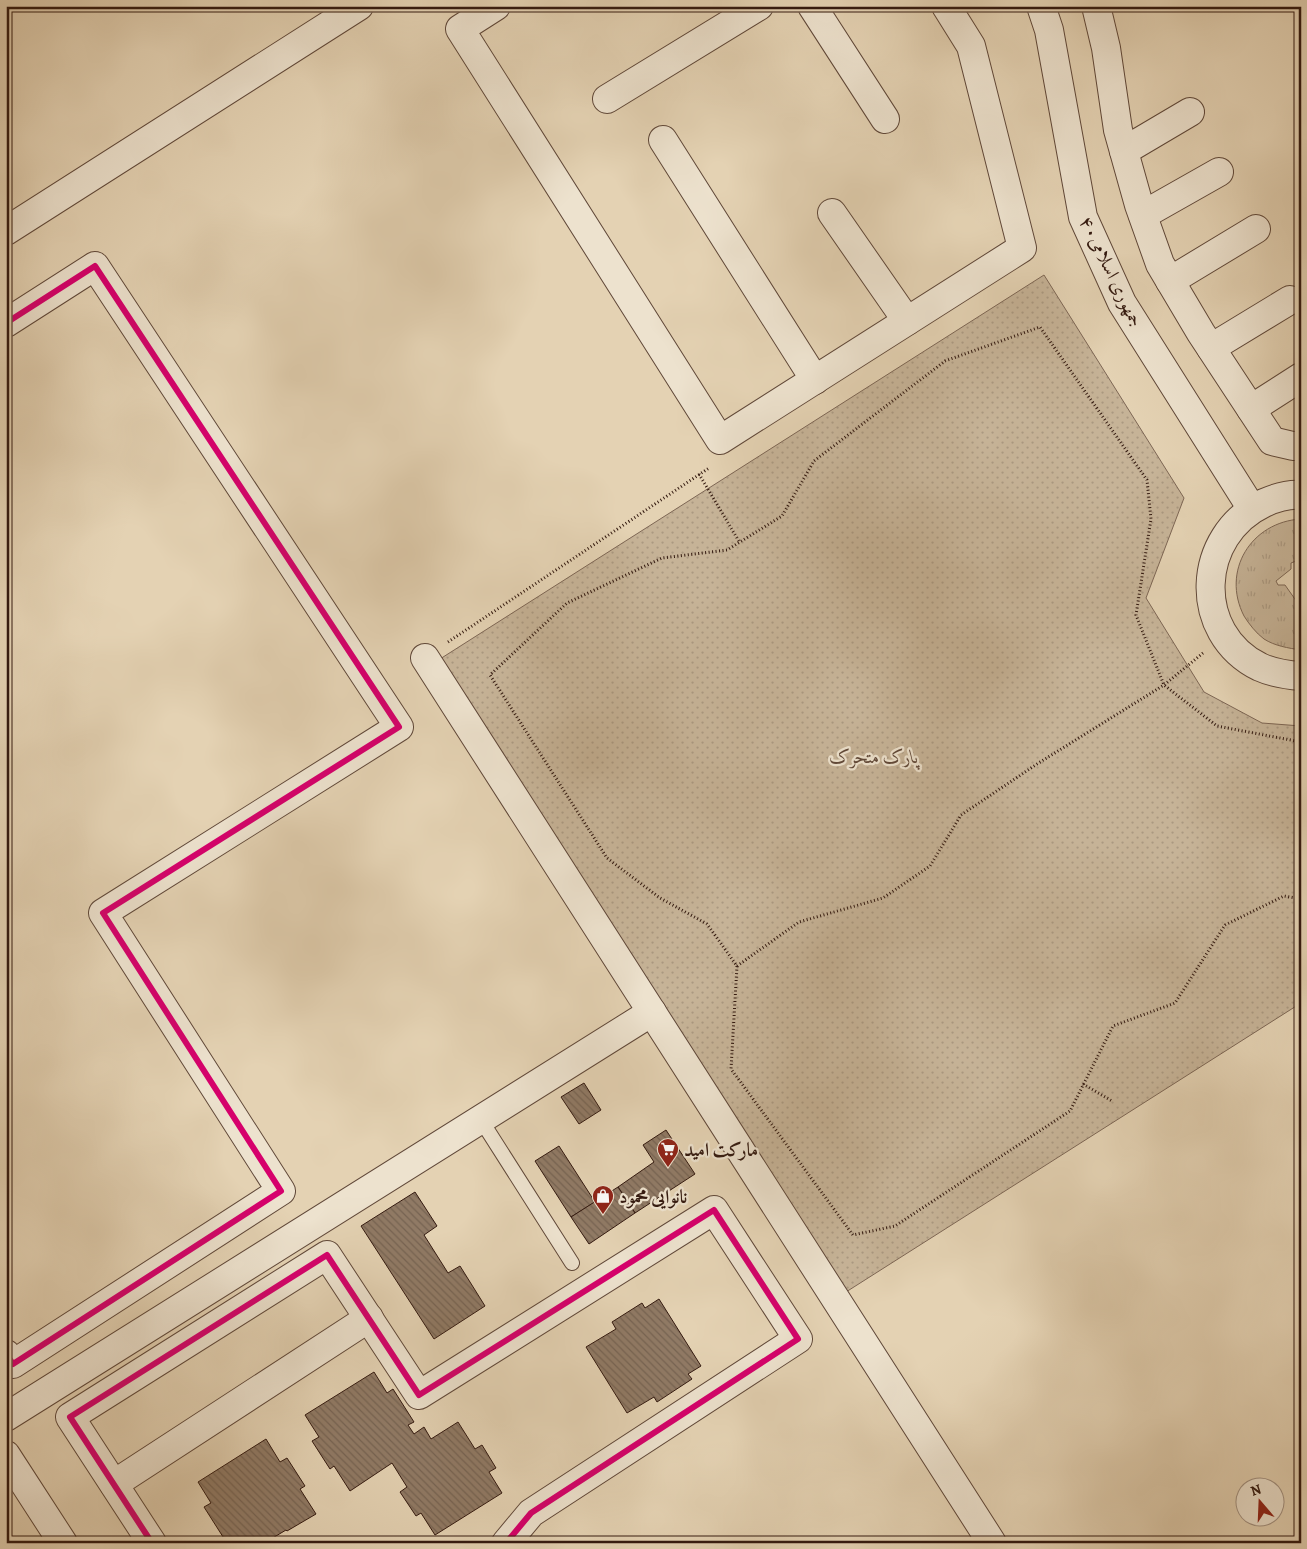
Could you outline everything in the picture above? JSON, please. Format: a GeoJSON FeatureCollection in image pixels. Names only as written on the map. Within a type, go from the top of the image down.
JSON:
{"type":"FeatureCollection","features":[{"type":"Feature","properties":{"kind":"street"},"geometry":{"type":"LineString","coordinates":[[6,231],[359,6]]}},
{"type":"Feature","properties":{"kind":"street"},"geometry":{"type":"LineString","coordinates":[[496,6],[460,28],[720,440],[1022,248],[971,46],[946,6]]}},
{"type":"Feature","properties":{"kind":"street"},"geometry":{"type":"LineString","coordinates":[[607,99],[759,6]]}},
{"type":"Feature","properties":{"kind":"street"},"geometry":{"type":"LineString","coordinates":[[812,6],[885,119]]}},
{"type":"Feature","properties":{"kind":"street","name":"جمهوری اسلامی۴۰"},"geometry":{"type":"LineString","coordinates":[[1041,6],[1049,30],[1083,216],[1122,303],[1252,509]]}},
{"type":"Feature","properties":{"kind":"street"},"geometry":{"type":"LineString","coordinates":[[1102,9],[1118,130],[1143,215],[1160,264],[1211,348],[1272,441],[1301,446]]}},
{"type":"Feature","properties":{"kind":"street"},"geometry":{"type":"LineString","coordinates":[[1124,151],[1190,112]]}},
{"type":"Feature","properties":{"kind":"street"},"geometry":{"type":"LineString","coordinates":[[662,140],[815,380]]}},
{"type":"Feature","properties":{"kind":"street"},"geometry":{"type":"LineString","coordinates":[[1143,215],[1219,172]]}},
{"type":"Feature","properties":{"kind":"street"},"geometry":{"type":"LineString","coordinates":[[832,212],[906,321]]}},
{"type":"Feature","properties":{"kind":"street"},"geometry":{"type":"LineString","coordinates":[[1170,281],[1256,229]]}},
{"type":"Feature","properties":{"kind":"street"},"geometry":{"type":"LineString","coordinates":[[6,324],[95,266],[399,727],[103,913],[281,1191],[13,1364],[6,1354]]}},
{"type":"Feature","properties":{"kind":"street"},"geometry":{"type":"LineString","coordinates":[[1211,348],[1290,300]]}},
{"type":"Feature","properties":{"kind":"street"},"geometry":{"type":"LineString","coordinates":[[1251,408],[1301,377]]}},
{"type":"Feature","properties":{"kind":"street"},"geometry":{"type":"LineString","coordinates":[[1301,495],[1273,499],[1252,509],[1234,524],[1220,544],[1212,566],[1210,590],[1214,613],[1224,635],[1240,653],[1260,666],[1282,674],[1301,676]]}},
{"type":"Feature","properties":{"kind":"street"},"geometry":{"type":"LineString","coordinates":[[425,658],[992,1543]]}},
{"type":"Feature","properties":{"kind":"street"},"geometry":{"type":"LineString","coordinates":[[6,1417],[652,1012]]}},
{"type":"Feature","properties":{"kind":"street"},"geometry":{"type":"LineString","coordinates":[[152,1543],[70,1417],[327,1255],[419,1395],[714,1210],[798,1339],[531,1513],[506,1543]]}},
{"type":"Feature","properties":{"kind":"street"},"geometry":{"type":"LineString","coordinates":[[114,1484],[369,1318]]}},
{"type":"Feature","properties":{"kind":"street"},"geometry":{"type":"LineString","coordinates":[[6,1454],[62,1543]]}},
{"type":"Feature","properties":{"kind":"lane"},"geometry":{"type":"LineString","coordinates":[[481,1120],[572,1263]]}},
{"type":"Feature","properties":{"kind":"path"},"geometry":{"type":"LineString","coordinates":[[1301,742],[1217,726],[1164,685],[1136,615],[1151,519],[1147,480],[1040,327],[946,362],[814,461],[782,516],[726,550],[662,558],[567,603],[490,675],[607,858],[660,898],[707,924],[736,966],[731,1069],[853,1235],[895,1226],[1070,1111],[1113,1026],[1175,1004],[1225,924],[1284,896],[1301,898]]}},
{"type":"Feature","properties":{"kind":"path"},"geometry":{"type":"LineString","coordinates":[[699,474],[740,542]]}},
{"type":"Feature","properties":{"kind":"path"},"geometry":{"type":"LineString","coordinates":[[736,966],[799,922],[883,898],[930,866],[961,814],[1164,685],[1224,635]]}},
{"type":"Feature","properties":{"kind":"path"},"geometry":{"type":"LineString","coordinates":[[1084,1084],[1112,1101]]}},
{"type":"Feature","properties":{"kind":"green space","name":"پارک متحرک"},"geometry":{"type":"Polygon","coordinates":[[[1044,275],[1184,498],[1146,598],[1204,692],[1262,723],[1301,726],[1301,1003],[846,1292],[440,659],[1044,275]]]}},
{"type":"Feature","properties":{"kind":"green space"},"geometry":{"type":"Polygon","coordinates":[[[1301,519],[1301,567],[1296,561],[1291,563],[1291,569],[1276,581],[1278,585],[1285,585],[1297,602],[1301,603],[1301,650],[1273,643],[1264,639],[1255,631],[1244,616],[1238,599],[1236,582],[1239,566],[1245,552],[1255,539],[1268,529],[1283,522],[1301,519]]]}},
{"type":"Feature","properties":{"kind":"building"},"geometry":{"type":"Polygon","coordinates":[[[584,1083],[601,1110],[579,1124],[561,1097],[584,1083]]]}},
{"type":"Feature","properties":{"kind":"building","name":"مارکت امید"},"geometry":{"type":"Polygon","coordinates":[[[666,1130],[695,1174],[635,1213],[618,1187],[654,1162],[643,1145],[666,1130]]]}},
{"type":"Feature","properties":{"kind":"building"},"geometry":{"type":"Polygon","coordinates":[[[559,1146],[595,1202],[571,1217],[535,1161],[559,1146]]]}},
{"type":"Feature","properties":{"kind":"building","name":"نانوایی محمود"},"geometry":{"type":"Polygon","coordinates":[[[618,1187],[635,1213],[589,1244],[571,1217],[618,1187]]]}},
{"type":"Feature","properties":{"kind":"building"},"geometry":{"type":"Polygon","coordinates":[[[415,1192],[437,1226],[424,1235],[448,1273],[460,1266],[485,1306],[434,1339],[361,1226],[415,1192]]]}},
{"type":"Feature","properties":{"kind":"building"},"geometry":{"type":"Polygon","coordinates":[[[659,1299],[701,1366],[688,1374],[692,1379],[657,1402],[654,1397],[627,1413],[586,1347],[616,1329],[612,1322],[642,1303],[645,1308],[659,1299]]]}},
{"type":"Feature","properties":{"kind":"building"},"geometry":{"type":"Polygon","coordinates":[[[374,1372],[387,1393],[393,1389],[414,1422],[408,1425],[414,1434],[424,1427],[431,1439],[458,1422],[475,1449],[482,1445],[496,1468],[489,1472],[502,1493],[435,1535],[421,1513],[416,1516],[400,1492],[407,1487],[392,1463],[350,1491],[334,1466],[330,1469],[312,1441],[319,1437],[305,1415],[374,1372]]]}},
{"type":"Feature","properties":{"kind":"building"},"geometry":{"type":"Polygon","coordinates":[[[266,1439],[280,1462],[287,1458],[305,1486],[300,1489],[316,1514],[271,1539],[274,1543],[234,1543],[230,1537],[225,1540],[204,1507],[211,1503],[198,1482],[266,1439]]]}},
{"type":"Feature","properties":{"kind":"cycle path"},"geometry":{"type":"LineString","coordinates":[[6,323],[95,266],[399,727],[103,913],[281,1191],[13,1364],[6,1354]]}},
{"type":"Feature","properties":{"kind":"cycle path"},"geometry":{"type":"LineString","coordinates":[[152,1543],[70,1417],[327,1255],[419,1395],[714,1210],[798,1339],[531,1513],[506,1543]]}},
{"type":"Feature","properties":{"kind":"place","name":"مارکت امید"},"geometry":{"type":"Point","coordinates":[668,1168]}},
{"type":"Feature","properties":{"kind":"place","name":"نانوایی محمود"},"geometry":{"type":"Point","coordinates":[603,1215]}}]}
